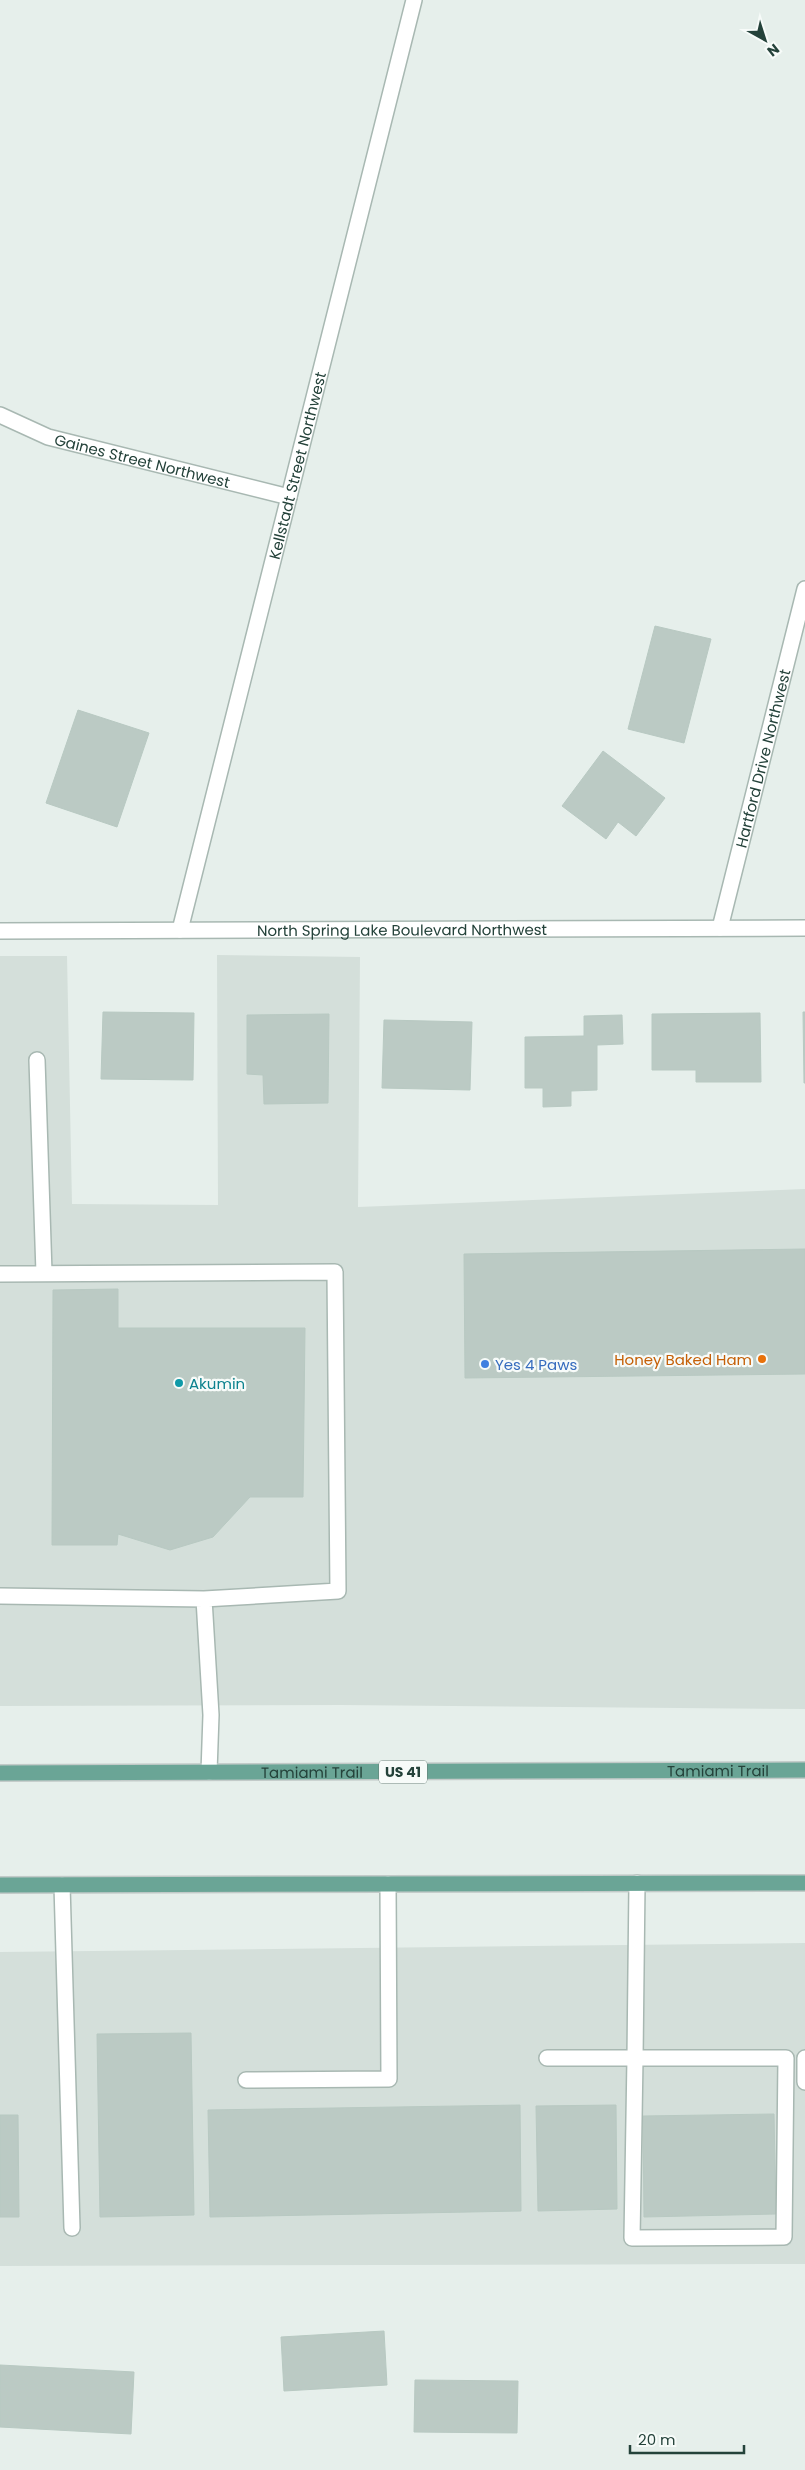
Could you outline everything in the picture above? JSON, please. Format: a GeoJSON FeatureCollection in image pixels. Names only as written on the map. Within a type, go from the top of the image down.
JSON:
{"type":"FeatureCollection","features":[{"type":"Feature","properties":{"kind":"main road","name":"Tamiami Trail"},"geometry":{"type":"LineString","coordinates":[[0,1773],[805,1770]]}},
{"type":"Feature","properties":{"kind":"main road"},"geometry":{"type":"LineString","coordinates":[[0,1885],[805,1883]]}},
{"type":"Feature","properties":{"kind":"street","name":"Kellstadt Street Northwest"},"geometry":{"type":"LineString","coordinates":[[180,930],[414,0]]}},
{"type":"Feature","properties":{"kind":"street","name":"Gaines Street Northwest"},"geometry":{"type":"LineString","coordinates":[[0,415],[48,437],[289,497]]}},
{"type":"Feature","properties":{"kind":"street","name":"Hartford Drive Northwest"},"geometry":{"type":"LineString","coordinates":[[720,928],[805,589]]}},
{"type":"Feature","properties":{"kind":"street","name":"North Spring Lake Boulevard Northwest"},"geometry":{"type":"LineString","coordinates":[[0,931],[805,928]]}},
{"type":"Feature","properties":{"kind":"street"},"geometry":{"type":"LineString","coordinates":[[37,1060],[44,1274]]}},
{"type":"Feature","properties":{"kind":"street"},"geometry":{"type":"LineString","coordinates":[[0,1274],[335,1272],[338,1591],[204,1599],[0,1596]]}},
{"type":"Feature","properties":{"kind":"street"},"geometry":{"type":"LineString","coordinates":[[204,1599],[212,1715],[209,1772]]}},
{"type":"Feature","properties":{"kind":"street"},"geometry":{"type":"LineString","coordinates":[[547,2058],[635,2058],[786,2058],[784,2237],[632,2238],[635,2058],[637,1883]]}},
{"type":"Feature","properties":{"kind":"street"},"geometry":{"type":"LineString","coordinates":[[246,2080],[389,2080],[388,1884]]}},
{"type":"Feature","properties":{"kind":"street"},"geometry":{"type":"LineString","coordinates":[[62,1885],[72,2228]]}},
{"type":"Feature","properties":{"kind":"street"},"geometry":{"type":"LineString","coordinates":[[805,2058],[805,2082]]}},
{"type":"Feature","properties":{"kind":"shaded area"},"geometry":{"type":"Polygon","coordinates":[[[217,955],[360,957],[358,1207],[805,1189],[805,1709],[341,1705],[0,1706],[0,956],[67,956],[72,1204],[218,1205],[217,955]]]}},
{"type":"Feature","properties":{"kind":"shaded area"},"geometry":{"type":"Polygon","coordinates":[[[805,1943],[805,2264],[0,2266],[0,1952],[805,1943]]]}},
{"type":"Feature","properties":{"kind":"building"},"geometry":{"type":"Polygon","coordinates":[[[655,626],[711,639],[684,743],[628,729],[655,626]]]}},
{"type":"Feature","properties":{"kind":"building"},"geometry":{"type":"Polygon","coordinates":[[[78,710],[149,733],[117,827],[46,803],[78,710]]]}},
{"type":"Feature","properties":{"kind":"building"},"geometry":{"type":"Polygon","coordinates":[[[603,751],[665,798],[636,836],[618,822],[606,839],[562,806],[603,751]]]}},
{"type":"Feature","properties":{"kind":"building"},"geometry":{"type":"Polygon","coordinates":[[[103,1012],[194,1013],[193,1080],[101,1079],[103,1012]]]}},
{"type":"Feature","properties":{"kind":"building"},"geometry":{"type":"Polygon","coordinates":[[[803,1012],[805,1012],[805,1083],[804,1083],[803,1012]]]}},
{"type":"Feature","properties":{"kind":"building"},"geometry":{"type":"Polygon","coordinates":[[[760,1013],[761,1082],[696,1082],[696,1070],[652,1070],[652,1014],[760,1013]]]}},
{"type":"Feature","properties":{"kind":"building"},"geometry":{"type":"Polygon","coordinates":[[[329,1014],[328,1103],[264,1104],[263,1075],[247,1074],[247,1015],[329,1014]]]}},
{"type":"Feature","properties":{"kind":"building"},"geometry":{"type":"Polygon","coordinates":[[[622,1015],[623,1044],[597,1045],[597,1090],[571,1091],[571,1106],[543,1107],[543,1088],[525,1088],[525,1037],[584,1036],[584,1016],[622,1015]]]}},
{"type":"Feature","properties":{"kind":"building"},"geometry":{"type":"Polygon","coordinates":[[[384,1020],[472,1022],[470,1090],[382,1088],[384,1020]]]}},
{"type":"Feature","properties":{"kind":"building"},"geometry":{"type":"Polygon","coordinates":[[[805,1249],[805,1374],[465,1378],[464,1254],[805,1249]]]}},
{"type":"Feature","properties":{"kind":"building","name":"Akumin"},"geometry":{"type":"Polygon","coordinates":[[[118,1289],[118,1328],[305,1328],[303,1497],[250,1497],[213,1537],[170,1550],[118,1534],[117,1545],[52,1545],[53,1290],[118,1289]]]}},
{"type":"Feature","properties":{"kind":"building"},"geometry":{"type":"Polygon","coordinates":[[[191,2033],[194,2215],[100,2217],[97,2034],[191,2033]]]}},
{"type":"Feature","properties":{"kind":"building"},"geometry":{"type":"Polygon","coordinates":[[[520,2105],[521,2211],[210,2217],[208,2110],[520,2105]]]}},
{"type":"Feature","properties":{"kind":"building"},"geometry":{"type":"Polygon","coordinates":[[[616,2105],[617,2209],[538,2211],[536,2106],[616,2105]]]}},
{"type":"Feature","properties":{"kind":"building"},"geometry":{"type":"Polygon","coordinates":[[[774,2114],[776,2214],[644,2217],[643,2116],[774,2114]]]}},
{"type":"Feature","properties":{"kind":"building"},"geometry":{"type":"Polygon","coordinates":[[[0,2115],[18,2115],[19,2217],[0,2217],[0,2115]]]}},
{"type":"Feature","properties":{"kind":"building"},"geometry":{"type":"Polygon","coordinates":[[[384,2331],[387,2385],[284,2391],[281,2337],[384,2331]]]}},
{"type":"Feature","properties":{"kind":"building"},"geometry":{"type":"Polygon","coordinates":[[[0,2365],[134,2372],[131,2434],[0,2427],[0,2365]]]}},
{"type":"Feature","properties":{"kind":"building"},"geometry":{"type":"Polygon","coordinates":[[[415,2380],[518,2381],[517,2433],[414,2432],[415,2380]]]}},
{"type":"Feature","properties":{"kind":"place","name":"Honey Baked Ham"},"geometry":{"type":"Point","coordinates":[762,1359]}},
{"type":"Feature","properties":{"kind":"place","name":"Yes 4 Paws"},"geometry":{"type":"Point","coordinates":[485,1364]}},
{"type":"Feature","properties":{"kind":"place","name":"Akumin"},"geometry":{"type":"Point","coordinates":[179,1383]}}]}
